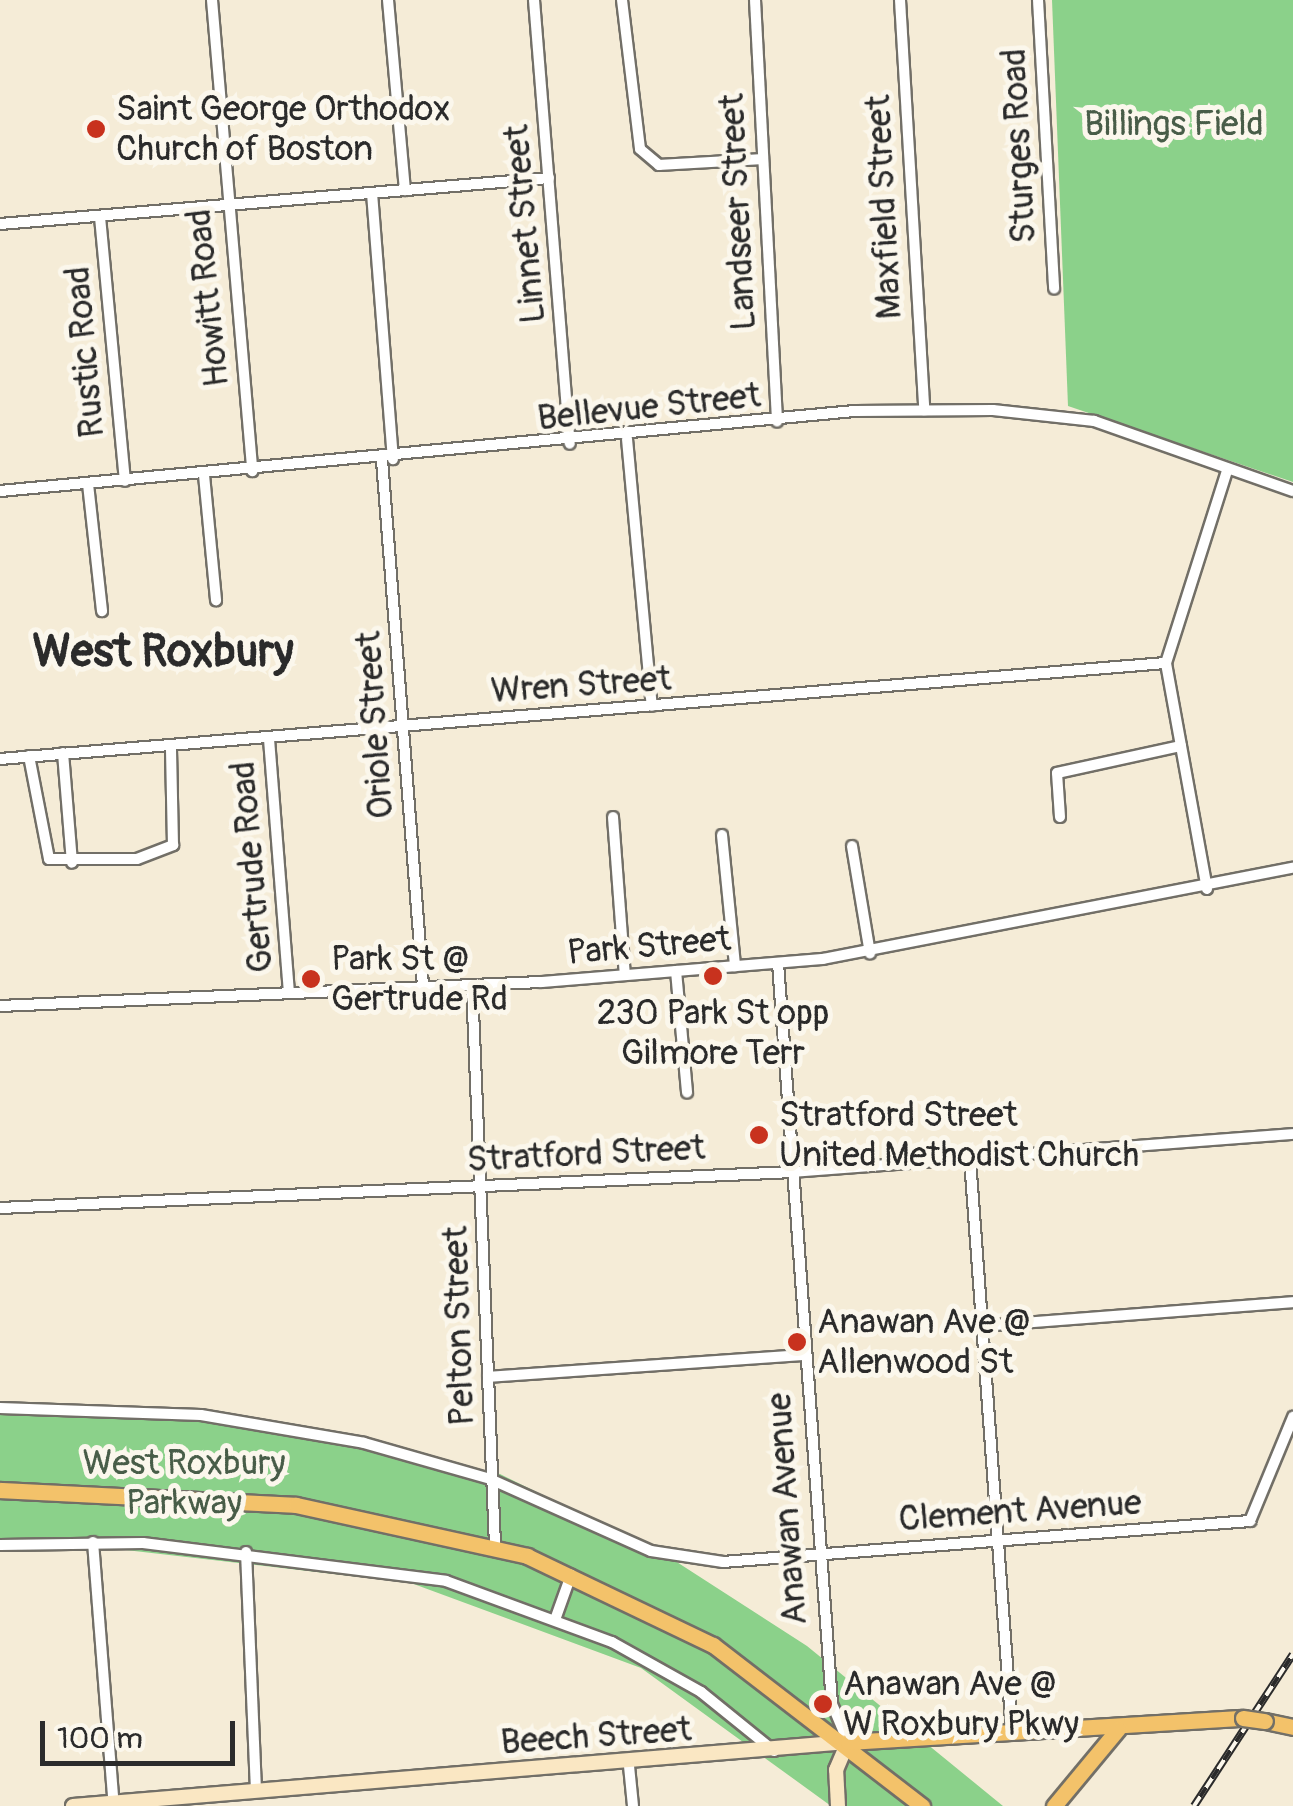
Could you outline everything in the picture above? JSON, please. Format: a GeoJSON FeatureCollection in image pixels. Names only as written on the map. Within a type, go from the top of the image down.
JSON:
{"type":"FeatureCollection","features":[{"type":"Feature","properties":{"kind":"main road"},"geometry":{"type":"LineString","coordinates":[[0,1490],[296,1505],[495,1546],[572,1572],[690,1630],[848,1742],[922,1806]]}},
{"type":"Feature","properties":{"kind":"main road","name":"Beech Street"},"geometry":{"type":"LineString","coordinates":[[848,1742],[1242,1718],[1293,1726]]}},
{"type":"Feature","properties":{"kind":"main road"},"geometry":{"type":"LineString","coordinates":[[1054,1806],[1122,1727]]}},
{"type":"Feature","properties":{"kind":"street","name":"Howitt Road"},"geometry":{"type":"LineString","coordinates":[[212,0],[226,208],[252,471]]}},
{"type":"Feature","properties":{"kind":"street"},"geometry":{"type":"LineString","coordinates":[[388,0],[405,190]]}},
{"type":"Feature","properties":{"kind":"street","name":"Linnet Street"},"geometry":{"type":"LineString","coordinates":[[534,0],[570,444]]}},
{"type":"Feature","properties":{"kind":"street"},"geometry":{"type":"LineString","coordinates":[[622,0],[640,149],[659,165],[763,159]]}},
{"type":"Feature","properties":{"kind":"street","name":"Landseer Street"},"geometry":{"type":"LineString","coordinates":[[755,0],[777,421]]}},
{"type":"Feature","properties":{"kind":"street","name":"Maxfield Street"},"geometry":{"type":"LineString","coordinates":[[900,0],[924,410]]}},
{"type":"Feature","properties":{"kind":"street","name":"Sturges Road"},"geometry":{"type":"LineString","coordinates":[[1038,0],[1054,289]]}},
{"type":"Feature","properties":{"kind":"street"},"geometry":{"type":"LineString","coordinates":[[0,224],[549,178]]}},
{"type":"Feature","properties":{"kind":"street","name":"Oriole Street"},"geometry":{"type":"LineString","coordinates":[[372,192],[402,727],[423,986]]}},
{"type":"Feature","properties":{"kind":"street","name":"Rustic Road"},"geometry":{"type":"LineString","coordinates":[[100,217],[125,481]]}},
{"type":"Feature","properties":{"kind":"street","name":"Bellevue Street"},"geometry":{"type":"LineString","coordinates":[[0,491],[628,439],[777,421],[924,410],[1051,412],[1293,491]]}},
{"type":"Feature","properties":{"kind":"street"},"geometry":{"type":"LineString","coordinates":[[628,439],[652,706]]}},
{"type":"Feature","properties":{"kind":"street"},"geometry":{"type":"LineString","coordinates":[[1207,889],[1166,663],[1227,471]]}},
{"type":"Feature","properties":{"kind":"street"},"geometry":{"type":"LineString","coordinates":[[204,475],[216,600]]}},
{"type":"Feature","properties":{"kind":"street"},"geometry":{"type":"LineString","coordinates":[[88,484],[102,611]]}},
{"type":"Feature","properties":{"kind":"street","name":"Wren Street"},"geometry":{"type":"LineString","coordinates":[[2,755],[269,739],[1166,663]]}},
{"type":"Feature","properties":{"kind":"street","name":"Gertrude Road"},"geometry":{"type":"LineString","coordinates":[[269,739],[289,992]]}},
{"type":"Feature","properties":{"kind":"street"},"geometry":{"type":"LineString","coordinates":[[29,756],[44,852],[72,863],[137,859],[173,845],[170,746]]}},
{"type":"Feature","properties":{"kind":"street"},"geometry":{"type":"LineString","coordinates":[[1060,817],[1057,772],[1181,746]]}},
{"type":"Feature","properties":{"kind":"street"},"geometry":{"type":"LineString","coordinates":[[63,754],[72,863]]}},
{"type":"Feature","properties":{"kind":"street"},"geometry":{"type":"LineString","coordinates":[[612,817],[625,975]]}},
{"type":"Feature","properties":{"kind":"street"},"geometry":{"type":"LineString","coordinates":[[722,835],[735,966]]}},
{"type":"Feature","properties":{"kind":"street"},"geometry":{"type":"LineString","coordinates":[[852,846],[870,954]]}},
{"type":"Feature","properties":{"kind":"street","name":"Park Street"},"geometry":{"type":"LineString","coordinates":[[0,1006],[472,985],[870,954],[1207,889],[1293,868]]}},
{"type":"Feature","properties":{"kind":"street","name":"Anawan Avenue"},"geometry":{"type":"LineString","coordinates":[[778,963],[832,1704],[848,1742]]}},
{"type":"Feature","properties":{"kind":"street"},"geometry":{"type":"LineString","coordinates":[[676,972],[686,1094]]}},
{"type":"Feature","properties":{"kind":"street","name":"Pelton Street"},"geometry":{"type":"LineString","coordinates":[[472,985],[495,1546]]}},
{"type":"Feature","properties":{"kind":"street","name":"Stratford Street"},"geometry":{"type":"LineString","coordinates":[[0,1208],[792,1172],[1293,1134]]}},
{"type":"Feature","properties":{"kind":"street"},"geometry":{"type":"LineString","coordinates":[[970,1159],[1012,1734]]}},
{"type":"Feature","properties":{"kind":"street"},"geometry":{"type":"LineString","coordinates":[[984,1326],[1293,1302]]}},
{"type":"Feature","properties":{"kind":"street"},"geometry":{"type":"LineString","coordinates":[[488,1377],[805,1355]]}},
{"type":"Feature","properties":{"kind":"street"},"geometry":{"type":"LineString","coordinates":[[0,1408],[284,1426],[490,1479]]}},
{"type":"Feature","properties":{"kind":"street","name":"Clement Avenue"},"geometry":{"type":"LineString","coordinates":[[490,1479],[680,1559],[1250,1521],[1293,1417]]}},
{"type":"Feature","properties":{"kind":"street"},"geometry":{"type":"LineString","coordinates":[[94,1542],[114,1804]]}},
{"type":"Feature","properties":{"kind":"street"},"geometry":{"type":"LineString","coordinates":[[0,1545],[94,1542],[246,1552],[446,1581],[556,1617],[701,1692],[774,1752]]}},
{"type":"Feature","properties":{"kind":"street"},"geometry":{"type":"LineString","coordinates":[[246,1552],[256,1789]]}},
{"type":"Feature","properties":{"kind":"street"},"geometry":{"type":"LineString","coordinates":[[556,1617],[572,1572]]}},
{"type":"Feature","properties":{"kind":"street"},"geometry":{"type":"LineString","coordinates":[[838,1806],[836,1770],[848,1742]]}},
{"type":"Feature","properties":{"kind":"street","name":"Beech Street"},"geometry":{"type":"LineString","coordinates":[[73,1806],[256,1789],[629,1766],[848,1742]]}},
{"type":"Feature","properties":{"kind":"street"},"geometry":{"type":"LineString","coordinates":[[629,1766],[633,1806]]}},
{"type":"Feature","properties":{"kind":"green space","name":"Billings Field"},"geometry":{"type":"Polygon","coordinates":[[[1052,0],[1293,0],[1293,482],[1068,406],[1052,0]]]}},
{"type":"Feature","properties":{"kind":"green space","name":"West Roxbury Parkway"},"geometry":{"type":"Polygon","coordinates":[[[0,1405],[265,1421],[500,1474],[669,1557],[807,1646],[1003,1806],[831,1806],[641,1668],[411,1583],[117,1549],[0,1549],[0,1405]]]}},
{"type":"Feature","properties":{"kind":"railway"},"geometry":{"type":"LineString","coordinates":[[1194,1806],[1293,1654]]}},
{"type":"Feature","properties":{"kind":"place","name":"Saint George Orthodox Church of Boston"},"geometry":{"type":"Point","coordinates":[96,129]}},
{"type":"Feature","properties":{"kind":"place","name":"230 Park St opp Gilmore Terr"},"geometry":{"type":"Point","coordinates":[713,976]}},
{"type":"Feature","properties":{"kind":"place","name":"Park St @ Gertrude Rd"},"geometry":{"type":"Point","coordinates":[311,979]}},
{"type":"Feature","properties":{"kind":"place","name":"Stratford Street United Methodist Church"},"geometry":{"type":"Point","coordinates":[759,1135]}},
{"type":"Feature","properties":{"kind":"place","name":"Anawan Ave @ Allenwood St"},"geometry":{"type":"Point","coordinates":[797,1342]}},
{"type":"Feature","properties":{"kind":"place","name":"Anawan Ave @ W Roxbury Pkwy"},"geometry":{"type":"Point","coordinates":[823,1704]}},
{"type":"Feature","properties":{"kind":"district","name":"West Roxbury"},"geometry":{"type":"Point","coordinates":[163,653]}}]}
